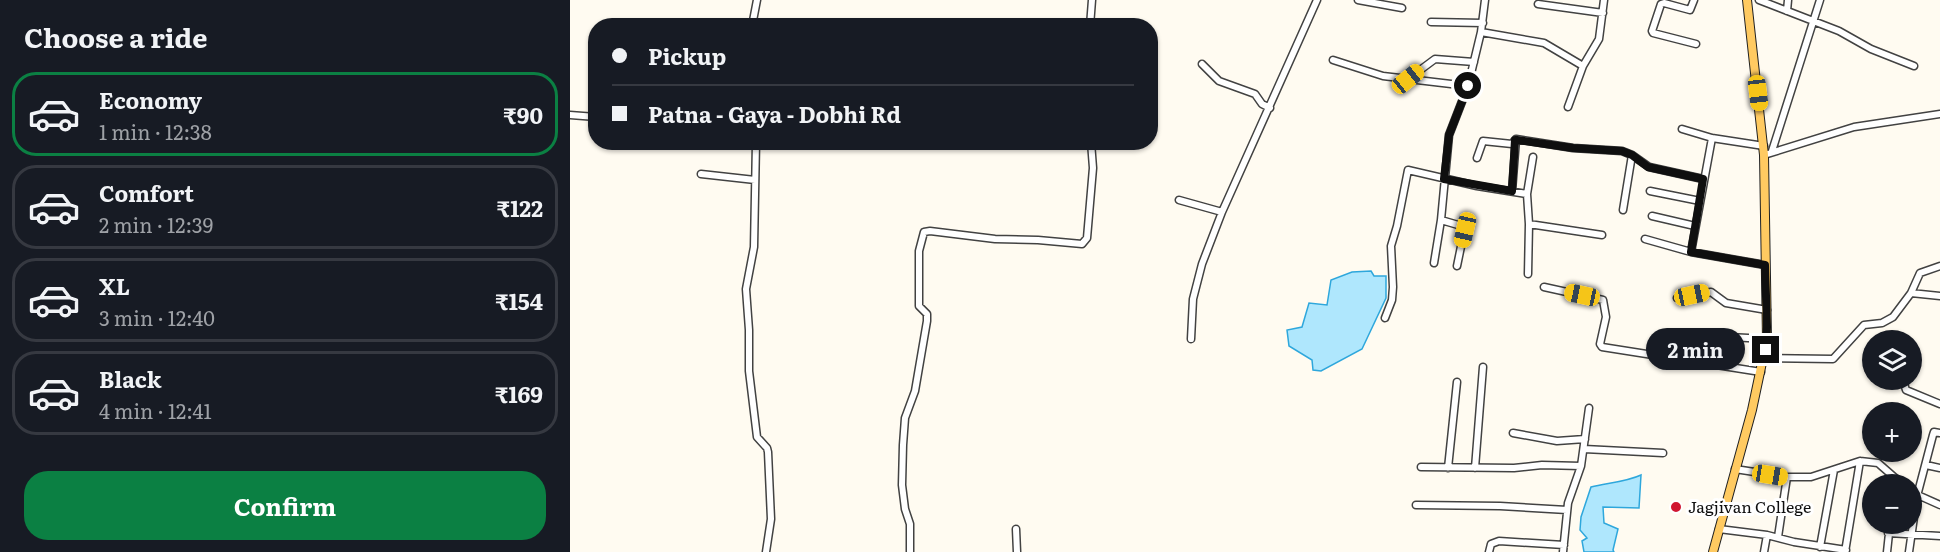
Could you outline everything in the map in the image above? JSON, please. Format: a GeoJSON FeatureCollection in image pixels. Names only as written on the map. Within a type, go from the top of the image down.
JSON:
{"type":"FeatureCollection","features":[{"type":"Feature","properties":{"kind":"main road"},"geometry":{"type":"LineString","coordinates":[[1713,552],[1761,372],[1767,339],[1766,150],[1747,0]]}},
{"type":"Feature","properties":{"kind":"street"},"geometry":{"type":"LineString","coordinates":[[754,18],[757,0]]}},
{"type":"Feature","properties":{"kind":"street"},"geometry":{"type":"LineString","coordinates":[[1091,18],[1092,0]]}},
{"type":"Feature","properties":{"kind":"street"},"geometry":{"type":"LineString","coordinates":[[1191,339],[1193,299],[1222,212],[1317,0]]}},
{"type":"Feature","properties":{"kind":"street"},"geometry":{"type":"LineString","coordinates":[[1358,0],[1402,8]]}},
{"type":"Feature","properties":{"kind":"street"},"geometry":{"type":"LineString","coordinates":[[1434,263],[1441,219],[1449,135],[1468,86],[1483,23],[1485,0]]}},
{"type":"Feature","properties":{"kind":"street"},"geometry":{"type":"LineString","coordinates":[[1568,107],[1583,66],[1596,45],[1604,0]]}},
{"type":"Feature","properties":{"kind":"street"},"geometry":{"type":"LineString","coordinates":[[1694,0],[1690,10],[1660,4],[1652,31],[1696,44]]}},
{"type":"Feature","properties":{"kind":"street"},"geometry":{"type":"LineString","coordinates":[[1759,0],[1844,33],[1871,49],[1914,66]]}},
{"type":"Feature","properties":{"kind":"street"},"geometry":{"type":"LineString","coordinates":[[1787,11],[1788,0]]}},
{"type":"Feature","properties":{"kind":"street"},"geometry":{"type":"LineString","coordinates":[[1766,150],[1820,0]]}},
{"type":"Feature","properties":{"kind":"street"},"geometry":{"type":"LineString","coordinates":[[1538,4],[1603,13]]}},
{"type":"Feature","properties":{"kind":"street"},"geometry":{"type":"LineString","coordinates":[[1431,22],[1483,23]]}},
{"type":"Feature","properties":{"kind":"street"},"geometry":{"type":"LineString","coordinates":[[1481,32],[1544,43],[1583,66]]}},
{"type":"Feature","properties":{"kind":"street"},"geometry":{"type":"LineString","coordinates":[[1408,79],[1435,59],[1474,62]]}},
{"type":"Feature","properties":{"kind":"street"},"geometry":{"type":"LineString","coordinates":[[1333,60],[1377,74],[1468,86]]}},
{"type":"Feature","properties":{"kind":"street"},"geometry":{"type":"LineString","coordinates":[[1202,64],[1219,81],[1255,94],[1262,104],[1270,108]]}},
{"type":"Feature","properties":{"kind":"street"},"geometry":{"type":"LineString","coordinates":[[1682,129],[1766,150],[1854,127],[1940,114]]}},
{"type":"Feature","properties":{"kind":"street"},"geometry":{"type":"LineString","coordinates":[[570,115],[588,116]]}},
{"type":"Feature","properties":{"kind":"street"},"geometry":{"type":"LineString","coordinates":[[1691,252],[1712,138]]}},
{"type":"Feature","properties":{"kind":"street"},"geometry":{"type":"LineString","coordinates":[[1512,191],[1515,140]]}},
{"type":"Feature","properties":{"kind":"street"},"geometry":{"type":"LineString","coordinates":[[1515,140],[1573,148],[1622,151],[1632,155],[1648,167],[1703,179]]}},
{"type":"Feature","properties":{"kind":"street"},"geometry":{"type":"LineString","coordinates":[[1477,158],[1483,141],[1512,144],[1515,140]]}},
{"type":"Feature","properties":{"kind":"street"},"geometry":{"type":"LineString","coordinates":[[756,150],[753,247],[746,289],[749,371],[757,437],[768,452],[771,519],[766,552]]}},
{"type":"Feature","properties":{"kind":"street"},"geometry":{"type":"LineString","coordinates":[[910,552],[910,524],[905,509],[902,485],[903,445],[905,418],[915,391],[927,321],[927,314],[919,303],[920,251],[924,232],[1082,244],[1087,238],[1093,168],[1092,150]]}},
{"type":"Feature","properties":{"kind":"street"},"geometry":{"type":"LineString","coordinates":[[1623,210],[1632,155]]}},
{"type":"Feature","properties":{"kind":"street"},"geometry":{"type":"LineString","coordinates":[[1528,274],[1527,194],[1533,157]]}},
{"type":"Feature","properties":{"kind":"street"},"geometry":{"type":"LineString","coordinates":[[1385,318],[1392,300],[1391,246],[1407,172],[1412,170],[1444,179],[1527,194]]}},
{"type":"Feature","properties":{"kind":"street"},"geometry":{"type":"LineString","coordinates":[[701,174],[755,180]]}},
{"type":"Feature","properties":{"kind":"street"},"geometry":{"type":"LineString","coordinates":[[1650,191],[1700,201]]}},
{"type":"Feature","properties":{"kind":"street"},"geometry":{"type":"LineString","coordinates":[[1179,200],[1222,212]]}},
{"type":"Feature","properties":{"kind":"street"},"geometry":{"type":"LineString","coordinates":[[1652,216],[1695,226]]}},
{"type":"Feature","properties":{"kind":"street"},"geometry":{"type":"LineString","coordinates":[[1441,219],[1465,227],[1457,266]]}},
{"type":"Feature","properties":{"kind":"street"},"geometry":{"type":"LineString","coordinates":[[1529,224],[1602,235]]}},
{"type":"Feature","properties":{"kind":"street"},"geometry":{"type":"LineString","coordinates":[[1645,239],[1691,252],[1765,265]]}},
{"type":"Feature","properties":{"kind":"street"},"geometry":{"type":"LineString","coordinates":[[1764,358],[1833,359],[1864,325],[1882,322],[1893,317],[1911,293],[1920,273],[1940,266]]}},
{"type":"Feature","properties":{"kind":"street"},"geometry":{"type":"LineString","coordinates":[[1544,287],[1603,300],[1606,314],[1600,344],[1602,347],[1761,372]]}},
{"type":"Feature","properties":{"kind":"street"},"geometry":{"type":"LineString","coordinates":[[1677,298],[1711,292],[1726,303],[1767,310]]}},
{"type":"Feature","properties":{"kind":"street"},"geometry":{"type":"LineString","coordinates":[[1911,293],[1940,296]]}},
{"type":"Feature","properties":{"kind":"street"},"geometry":{"type":"LineString","coordinates":[[1690,335],[1767,339]]}},
{"type":"Feature","properties":{"kind":"street"},"geometry":{"type":"LineString","coordinates":[[1474,468],[1483,367]]}},
{"type":"Feature","properties":{"kind":"street"},"geometry":{"type":"LineString","coordinates":[[1448,468],[1457,382]]}},
{"type":"Feature","properties":{"kind":"street"},"geometry":{"type":"LineString","coordinates":[[1906,390],[1940,404]]}},
{"type":"Feature","properties":{"kind":"street"},"geometry":{"type":"LineString","coordinates":[[1489,552],[1491,544],[1499,541],[1564,548],[1567,510],[1581,466],[1589,408]]}},
{"type":"Feature","properties":{"kind":"street"},"geometry":{"type":"LineString","coordinates":[[1922,479],[1934,432],[1940,433]]}},
{"type":"Feature","properties":{"kind":"street"},"geometry":{"type":"LineString","coordinates":[[1513,433],[1557,441],[1585,440]]}},
{"type":"Feature","properties":{"kind":"street"},"geometry":{"type":"LineString","coordinates":[[1584,448],[1663,453]]}},
{"type":"Feature","properties":{"kind":"street"},"geometry":{"type":"LineString","coordinates":[[1735,469],[1787,477],[1810,477],[1860,461],[1878,463],[1891,474]]}},
{"type":"Feature","properties":{"kind":"street"},"geometry":{"type":"LineString","coordinates":[[1719,529],[1767,535],[1845,551],[1860,461]]}},
{"type":"Feature","properties":{"kind":"street"},"geometry":{"type":"LineString","coordinates":[[1926,465],[1940,468]]}},
{"type":"Feature","properties":{"kind":"street"},"geometry":{"type":"LineString","coordinates":[[1421,467],[1581,466]]}},
{"type":"Feature","properties":{"kind":"street"},"geometry":{"type":"LineString","coordinates":[[1820,547],[1833,470]]}},
{"type":"Feature","properties":{"kind":"street"},"geometry":{"type":"LineString","coordinates":[[1778,537],[1787,477]]}},
{"type":"Feature","properties":{"kind":"street"},"geometry":{"type":"LineString","coordinates":[[1922,498],[1940,506]]}},
{"type":"Feature","properties":{"kind":"street"},"geometry":{"type":"LineString","coordinates":[[1416,505],[1567,510]]}},
{"type":"Feature","properties":{"kind":"street"},"geometry":{"type":"LineString","coordinates":[[1016,529],[1017,552]]}},
{"type":"Feature","properties":{"kind":"street"},"geometry":{"type":"LineString","coordinates":[[1887,552],[1888,534]]}},
{"type":"Feature","properties":{"kind":"street"},"geometry":{"type":"LineString","coordinates":[[1896,534],[1940,536]]}},
{"type":"Feature","properties":{"kind":"street"},"geometry":{"type":"LineString","coordinates":[[1764,552],[1767,535]]}},
{"type":"Feature","properties":{"kind":"street"},"geometry":{"type":"LineString","coordinates":[[1909,552],[1912,536]]}},
{"type":"Feature","properties":{"kind":"water"},"geometry":{"type":"Polygon","coordinates":[[[1371,271],[1374,276],[1386,276],[1386,298],[1362,349],[1321,371],[1313,370],[1312,360],[1289,346],[1287,330],[1302,327],[1309,303],[1327,305],[1331,280],[1352,272],[1371,271]]]}},
{"type":"Feature","properties":{"kind":"water"},"geometry":{"type":"Polygon","coordinates":[[[1641,475],[1639,508],[1603,507],[1604,523],[1618,529],[1614,552],[1584,552],[1582,541],[1587,538],[1580,530],[1581,517],[1591,487],[1641,475]]]}},
{"type":"Feature","properties":{"kind":"place","name":"Jagjivan College"},"geometry":{"type":"Point","coordinates":[1676,507]}},
{"type":"Feature","properties":{"kind":"route"},"geometry":{"type":"LineString","coordinates":[[1468,86],[1449,135],[1444,179],[1512,191],[1515,140],[1573,148],[1622,151],[1632,155],[1648,167],[1703,179],[1691,252],[1765,265],[1766,350]]}}]}
